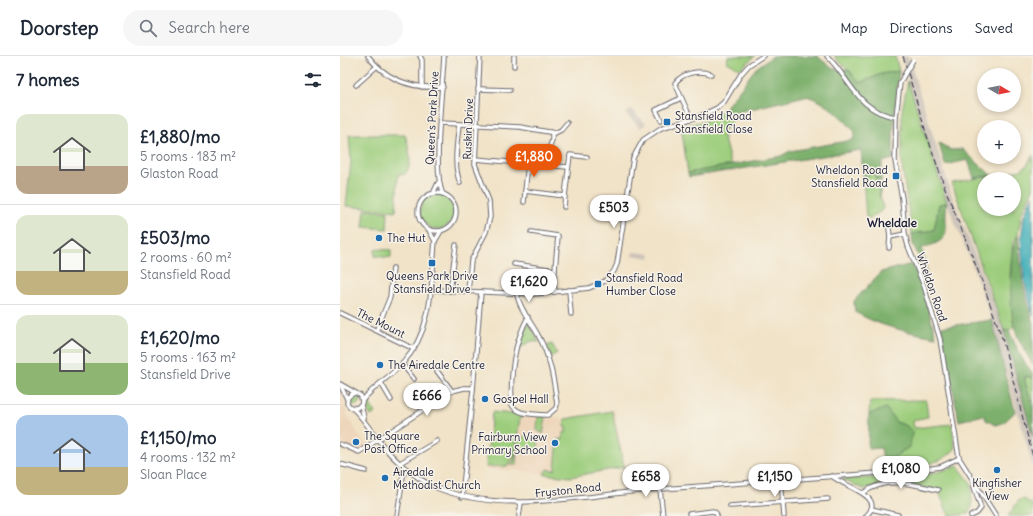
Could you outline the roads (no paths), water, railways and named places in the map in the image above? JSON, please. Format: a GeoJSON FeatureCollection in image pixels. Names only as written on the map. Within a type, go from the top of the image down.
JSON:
{"type":"FeatureCollection","features":[{"type":"Feature","properties":{"kind":"street"},"geometry":{"type":"LineString","coordinates":[[368,56],[376,67],[392,78],[422,87],[443,87]]}},
{"type":"Feature","properties":{"kind":"street"},"geometry":{"type":"LineString","coordinates":[[420,56],[422,60],[422,87]]}},
{"type":"Feature","properties":{"kind":"street","name":"Queen's Park Drive"},"geometry":{"type":"LineString","coordinates":[[435,241],[429,230],[420,222],[418,210],[423,199],[433,194],[438,182],[444,56]]}},
{"type":"Feature","properties":{"kind":"street","name":"Ruskin Drive"},"geometry":{"type":"LineString","coordinates":[[468,291],[471,261],[486,232],[490,217],[489,201],[476,172],[475,159],[480,56]]}},
{"type":"Feature","properties":{"kind":"street"},"geometry":{"type":"LineString","coordinates":[[514,56],[514,66]]}},
{"type":"Feature","properties":{"kind":"street"},"geometry":{"type":"LineString","coordinates":[[432,290],[517,294],[555,292],[600,285],[614,271],[618,258],[633,158],[643,140],[661,128],[691,119],[716,108],[724,102],[741,74],[749,65],[763,56]]}},
{"type":"Feature","properties":{"kind":"street"},"geometry":{"type":"LineString","coordinates":[[827,56],[866,105],[881,114],[896,117]]}},
{"type":"Feature","properties":{"kind":"street","name":"Wheldon Road"},"geometry":{"type":"LineString","coordinates":[[913,58],[900,84],[896,117],[895,161],[902,198],[905,234],[908,246],[924,286],[940,339],[959,458],[996,516]]}},
{"type":"Feature","properties":{"kind":"street"},"geometry":{"type":"LineString","coordinates":[[356,85],[376,67]]}},
{"type":"Feature","properties":{"kind":"street"},"geometry":{"type":"LineString","coordinates":[[691,119],[675,83],[677,80],[699,71],[711,74]]}},
{"type":"Feature","properties":{"kind":"street"},"geometry":{"type":"LineString","coordinates":[[478,90],[510,90]]}},
{"type":"Feature","properties":{"kind":"street"},"geometry":{"type":"LineString","coordinates":[[661,120],[656,110],[681,98]]}},
{"type":"Feature","properties":{"kind":"street"},"geometry":{"type":"LineString","coordinates":[[440,123],[520,127],[552,132],[561,130],[567,123]]}},
{"type":"Feature","properties":{"kind":"street"},"geometry":{"type":"LineString","coordinates":[[459,124],[456,173],[460,183]]}},
{"type":"Feature","properties":{"kind":"street"},"geometry":{"type":"LineString","coordinates":[[544,164],[552,140],[552,132]]}},
{"type":"Feature","properties":{"kind":"street"},"geometry":{"type":"LineString","coordinates":[[564,207],[570,155],[587,157]]}},
{"type":"Feature","properties":{"kind":"street"},"geometry":{"type":"LineString","coordinates":[[475,159],[568,167]]}},
{"type":"Feature","properties":{"kind":"street"},"geometry":{"type":"LineString","coordinates":[[524,202],[528,163]]}},
{"type":"Feature","properties":{"kind":"street","name":"Queen's Park Drive"},"geometry":{"type":"LineString","coordinates":[[362,401],[369,392],[402,364],[414,349],[424,329],[432,290],[435,241],[441,231],[451,225],[455,215],[453,203],[443,194],[438,182]]}},
{"type":"Feature","properties":{"kind":"street"},"geometry":{"type":"LineString","coordinates":[[525,191],[565,196]]}},
{"type":"Feature","properties":{"kind":"street"},"geometry":{"type":"LineString","coordinates":[[433,194],[443,194]]}},
{"type":"Feature","properties":{"kind":"street"},"geometry":{"type":"LineString","coordinates":[[888,248],[890,237],[889,228]]}},
{"type":"Feature","properties":{"kind":"street"},"geometry":{"type":"LineString","coordinates":[[429,230],[441,231]]}},
{"type":"Feature","properties":{"kind":"street"},"geometry":{"type":"LineString","coordinates":[[531,232],[558,236],[555,292]]}},
{"type":"Feature","properties":{"kind":"street"},"geometry":{"type":"LineString","coordinates":[[890,237],[905,234]]}},
{"type":"Feature","properties":{"kind":"street"},"geometry":{"type":"LineString","coordinates":[[450,291],[456,245]]}},
{"type":"Feature","properties":{"kind":"street"},"geometry":{"type":"LineString","coordinates":[[514,264],[555,270]]}},
{"type":"Feature","properties":{"kind":"street"},"geometry":{"type":"LineString","coordinates":[[377,330],[390,297],[393,268]]}},
{"type":"Feature","properties":{"kind":"street"},"geometry":{"type":"LineString","coordinates":[[569,290],[571,314]]}},
{"type":"Feature","properties":{"kind":"street"},"geometry":{"type":"LineString","coordinates":[[462,497],[481,292]]}},
{"type":"Feature","properties":{"kind":"street"},"geometry":{"type":"LineString","coordinates":[[517,294],[518,301],[528,317],[545,349],[555,388],[556,408],[548,415],[521,413],[514,409],[512,405],[512,376],[516,350],[523,327],[528,317]]}},
{"type":"Feature","properties":{"kind":"street","name":"The Mount"},"geometry":{"type":"LineString","coordinates":[[340,313],[414,349]]}},
{"type":"Feature","properties":{"kind":"street"},"geometry":{"type":"LineString","coordinates":[[402,364],[414,379]]}},
{"type":"Feature","properties":{"kind":"street"},"geometry":{"type":"LineString","coordinates":[[438,371],[452,392]]}},
{"type":"Feature","properties":{"kind":"street"},"geometry":{"type":"LineString","coordinates":[[381,383],[391,400]]}},
{"type":"Feature","properties":{"kind":"street","name":"Fryston Road"},"geometry":{"type":"LineString","coordinates":[[359,394],[354,393],[340,384],[347,399],[348,405],[364,419],[378,440],[407,469],[427,483],[462,497],[496,502],[521,503],[660,489],[932,469],[959,458]]}},
{"type":"Feature","properties":{"kind":"street"},"geometry":{"type":"LineString","coordinates":[[340,444],[359,452],[452,392],[464,388],[473,388]]}},
{"type":"Feature","properties":{"kind":"street","name":"Queen's Park Drive"},"geometry":{"type":"LineString","coordinates":[[359,394],[369,392]]}},
{"type":"Feature","properties":{"kind":"street"},"geometry":{"type":"LineString","coordinates":[[347,399],[354,393]]}},
{"type":"Feature","properties":{"kind":"street"},"geometry":{"type":"LineString","coordinates":[[359,394],[362,401]]}},
{"type":"Feature","properties":{"kind":"street","name":"Fryston Road"},"geometry":{"type":"LineString","coordinates":[[362,401],[361,405],[364,419]]}},
{"type":"Feature","properties":{"kind":"street"},"geometry":{"type":"LineString","coordinates":[[352,408],[356,408],[361,405]]}},
{"type":"Feature","properties":{"kind":"street"},"geometry":{"type":"LineString","coordinates":[[400,463],[437,441]]}},
{"type":"Feature","properties":{"kind":"street"},"geometry":{"type":"LineString","coordinates":[[340,464],[366,471]]}},
{"type":"Feature","properties":{"kind":"street"},"geometry":{"type":"LineString","coordinates":[[397,516],[403,476],[407,469]]}},
{"type":"Feature","properties":{"kind":"street"},"geometry":{"type":"LineString","coordinates":[[832,476],[838,482],[863,493],[869,498],[871,508],[866,516]]}},
{"type":"Feature","properties":{"kind":"street"},"geometry":{"type":"LineString","coordinates":[[781,479],[784,516]]}},
{"type":"Feature","properties":{"kind":"street"},"geometry":{"type":"LineString","coordinates":[[971,516],[977,514],[980,508],[973,484],[974,480]]}},
{"type":"Feature","properties":{"kind":"street"},"geometry":{"type":"LineString","coordinates":[[863,493],[880,484],[896,482],[908,483],[938,490]]}},
{"type":"Feature","properties":{"kind":"street"},"geometry":{"type":"LineString","coordinates":[[660,489],[663,516]]}},
{"type":"Feature","properties":{"kind":"street"},"geometry":{"type":"LineString","coordinates":[[730,506],[828,499]]}},
{"type":"Feature","properties":{"kind":"street"},"geometry":{"type":"LineString","coordinates":[[823,500],[824,506]]}},
{"type":"Feature","properties":{"kind":"street"},"geometry":{"type":"LineString","coordinates":[[519,516],[521,503]]}},
{"type":"Feature","properties":{"kind":"street"},"geometry":{"type":"LineString","coordinates":[[737,506],[738,512]]}},
{"type":"Feature","properties":{"kind":"street"},"geometry":{"type":"LineString","coordinates":[[871,508],[898,515]]}},
{"type":"Feature","properties":{"kind":"street"},"geometry":{"type":"LineString","coordinates":[[689,514],[713,511],[717,516]]}},
{"type":"Feature","properties":{"kind":"water"},"geometry":{"type":"Polygon","coordinates":[[[1033,194],[1033,316],[1024,280],[1021,240],[1024,215],[1033,194]]]}},
{"type":"Feature","properties":{"kind":"railway"},"geometry":{"type":"LineString","coordinates":[[903,56],[927,136],[945,188],[982,281],[1002,338],[1033,457]]}},
{"type":"Feature","properties":{"kind":"place","name":"Stansfield Road Stansfield Close"},"geometry":{"type":"Point","coordinates":[667,122]}},
{"type":"Feature","properties":{"kind":"place","name":"Wheldon Road Stansfield Road"},"geometry":{"type":"Point","coordinates":[896,176]}},
{"type":"Feature","properties":{"kind":"place","name":"The Hut"},"geometry":{"type":"Point","coordinates":[379,238]}},
{"type":"Feature","properties":{"kind":"place","name":"Queens Park Drive Stansfield Drive"},"geometry":{"type":"Point","coordinates":[432,263]}},
{"type":"Feature","properties":{"kind":"place","name":"Stansfield Road Humber Close"},"geometry":{"type":"Point","coordinates":[598,284]}},
{"type":"Feature","properties":{"kind":"place","name":"The Airedale Centre"},"geometry":{"type":"Point","coordinates":[380,365]}},
{"type":"Feature","properties":{"kind":"place","name":"Gospel Hall"},"geometry":{"type":"Point","coordinates":[485,399]}},
{"type":"Feature","properties":{"kind":"place","name":"The Square Post Office"},"geometry":{"type":"Point","coordinates":[356,442]}},
{"type":"Feature","properties":{"kind":"place","name":"Fairburn View Primary School"},"geometry":{"type":"Point","coordinates":[555,443]}},
{"type":"Feature","properties":{"kind":"place","name":"Kingfisher View"},"geometry":{"type":"Point","coordinates":[997,470]}},
{"type":"Feature","properties":{"kind":"place","name":"Airedale Methodist Church"},"geometry":{"type":"Point","coordinates":[385,478]}},
{"type":"Feature","properties":{"kind":"district","name":"Wheldale"},"geometry":{"type":"Point","coordinates":[892,222]}}]}
